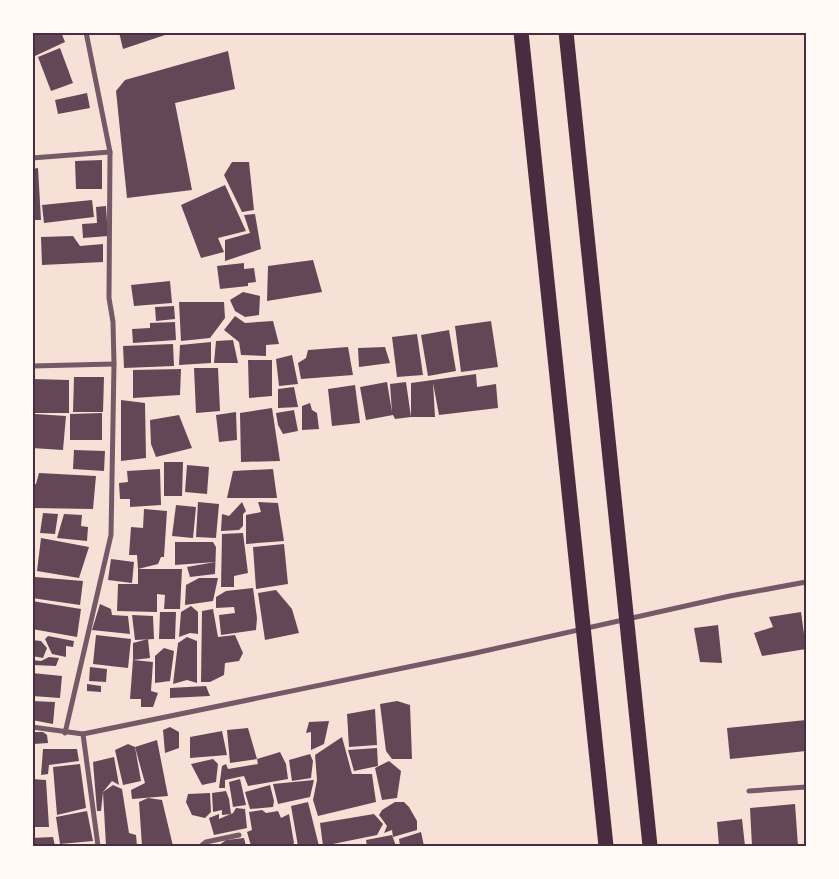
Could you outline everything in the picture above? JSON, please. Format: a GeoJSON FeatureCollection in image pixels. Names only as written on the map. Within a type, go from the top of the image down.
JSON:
{"type":"FeatureCollection","features":[{"type":"Feature","properties":{"kind":"highway"},"geometry":{"type":"LineString","coordinates":[[521,32],[606,846]]}},
{"type":"Feature","properties":{"kind":"highway"},"geometry":{"type":"LineString","coordinates":[[566,32],[650,846]]}},
{"type":"Feature","properties":{"kind":"street"},"geometry":{"type":"LineString","coordinates":[[65,733],[111,535],[114,364],[113,322],[110,298],[110,152],[86,32]]}},
{"type":"Feature","properties":{"kind":"street"},"geometry":{"type":"LineString","coordinates":[[32,158],[110,152]]}},
{"type":"Feature","properties":{"kind":"street"},"geometry":{"type":"LineString","coordinates":[[32,366],[114,364]]}},
{"type":"Feature","properties":{"kind":"street"},"geometry":{"type":"LineString","coordinates":[[32,727],[83,734],[471,654],[730,596],[806,582]]}},
{"type":"Feature","properties":{"kind":"street"},"geometry":{"type":"LineString","coordinates":[[83,734],[98,846]]}},
{"type":"Feature","properties":{"kind":"street"},"geometry":{"type":"LineString","coordinates":[[750,791],[806,786]]}},
{"type":"Feature","properties":{"kind":"street"},"geometry":{"type":"LineString","coordinates":[[201,846],[206,842],[239,835]]}},
{"type":"Feature","properties":{"kind":"building"},"geometry":{"type":"Polygon","coordinates":[[[32,32],[61,32],[65,42],[35,56],[32,51],[32,32]]]}},
{"type":"Feature","properties":{"kind":"building"},"geometry":{"type":"Polygon","coordinates":[[[119,32],[171,32],[171,33],[123,49],[119,32]]]}},
{"type":"Feature","properties":{"kind":"building"},"geometry":{"type":"Polygon","coordinates":[[[60,48],[73,83],[51,91],[38,57],[60,48]]]}},
{"type":"Feature","properties":{"kind":"building"},"geometry":{"type":"Polygon","coordinates":[[[228,51],[235,89],[175,103],[192,190],[127,198],[116,91],[125,80],[228,51]]]}},
{"type":"Feature","properties":{"kind":"building"},"geometry":{"type":"Polygon","coordinates":[[[87,93],[90,108],[58,114],[55,100],[87,93]]]}},
{"type":"Feature","properties":{"kind":"building"},"geometry":{"type":"Polygon","coordinates":[[[102,160],[102,189],[76,189],[75,161],[102,160]]]}},
{"type":"Feature","properties":{"kind":"building"},"geometry":{"type":"Polygon","coordinates":[[[232,162],[249,162],[254,210],[242,212],[224,175],[232,162]]]}},
{"type":"Feature","properties":{"kind":"building"},"geometry":{"type":"Polygon","coordinates":[[[38,168],[41,220],[32,220],[32,169],[38,168]]]}},
{"type":"Feature","properties":{"kind":"building"},"geometry":{"type":"Polygon","coordinates":[[[225,185],[246,231],[218,238],[224,252],[201,258],[181,205],[225,185]]]}},
{"type":"Feature","properties":{"kind":"building"},"geometry":{"type":"Polygon","coordinates":[[[92,200],[94,217],[44,223],[42,205],[92,200]]]}},
{"type":"Feature","properties":{"kind":"building"},"geometry":{"type":"Polygon","coordinates":[[[106,206],[108,236],[83,238],[82,224],[97,223],[96,207],[106,206]]]}},
{"type":"Feature","properties":{"kind":"building"},"geometry":{"type":"Polygon","coordinates":[[[255,214],[261,249],[225,261],[225,240],[250,233],[244,215],[255,214]]]}},
{"type":"Feature","properties":{"kind":"building"},"geometry":{"type":"Polygon","coordinates":[[[73,236],[80,246],[103,244],[103,262],[42,265],[41,237],[73,236]]]}},
{"type":"Feature","properties":{"kind":"building"},"geometry":{"type":"Polygon","coordinates":[[[313,260],[322,292],[267,301],[268,266],[313,260]]]}},
{"type":"Feature","properties":{"kind":"building"},"geometry":{"type":"Polygon","coordinates":[[[244,263],[244,269],[254,268],[256,282],[248,283],[248,286],[220,289],[217,266],[244,263]]]}},
{"type":"Feature","properties":{"kind":"building"},"geometry":{"type":"Polygon","coordinates":[[[170,281],[172,303],[134,306],[131,285],[170,281]]]}},
{"type":"Feature","properties":{"kind":"building"},"geometry":{"type":"Polygon","coordinates":[[[243,292],[260,296],[259,315],[245,317],[235,311],[230,300],[243,292]]]}},
{"type":"Feature","properties":{"kind":"building"},"geometry":{"type":"Polygon","coordinates":[[[179,302],[224,302],[225,318],[210,338],[181,341],[179,302]]]}},
{"type":"Feature","properties":{"kind":"building"},"geometry":{"type":"Polygon","coordinates":[[[174,306],[175,319],[156,321],[155,307],[174,306]]]}},
{"type":"Feature","properties":{"kind":"building"},"geometry":{"type":"Polygon","coordinates":[[[235,316],[245,323],[273,321],[279,344],[266,345],[266,356],[241,355],[239,342],[224,330],[235,316]]]}},
{"type":"Feature","properties":{"kind":"building"},"geometry":{"type":"Polygon","coordinates":[[[491,321],[498,367],[461,372],[455,326],[491,321]]]}},
{"type":"Feature","properties":{"kind":"building"},"geometry":{"type":"Polygon","coordinates":[[[175,322],[176,340],[133,343],[132,329],[150,328],[150,323],[175,322]]]}},
{"type":"Feature","properties":{"kind":"building"},"geometry":{"type":"Polygon","coordinates":[[[449,330],[456,371],[428,376],[421,335],[449,330]]]}},
{"type":"Feature","properties":{"kind":"building"},"geometry":{"type":"Polygon","coordinates":[[[417,334],[423,375],[397,377],[392,337],[417,334]]]}},
{"type":"Feature","properties":{"kind":"building"},"geometry":{"type":"Polygon","coordinates":[[[233,340],[238,363],[214,363],[216,341],[233,340]]]}},
{"type":"Feature","properties":{"kind":"building"},"geometry":{"type":"Polygon","coordinates":[[[211,342],[211,363],[179,365],[180,345],[211,342]]]}},
{"type":"Feature","properties":{"kind":"building"},"geometry":{"type":"Polygon","coordinates":[[[173,344],[174,366],[124,368],[123,346],[173,344]]]}},
{"type":"Feature","properties":{"kind":"building"},"geometry":{"type":"Polygon","coordinates":[[[348,347],[353,375],[301,379],[298,363],[306,358],[308,350],[348,347]]]}},
{"type":"Feature","properties":{"kind":"building"},"geometry":{"type":"Polygon","coordinates":[[[385,347],[390,363],[359,367],[358,348],[385,347]]]}},
{"type":"Feature","properties":{"kind":"building"},"geometry":{"type":"Polygon","coordinates":[[[292,355],[298,384],[279,386],[276,359],[292,355]]]}},
{"type":"Feature","properties":{"kind":"building"},"geometry":{"type":"Polygon","coordinates":[[[248,360],[272,360],[272,396],[249,398],[248,360]]]}},
{"type":"Feature","properties":{"kind":"building"},"geometry":{"type":"Polygon","coordinates":[[[194,368],[218,368],[220,411],[196,413],[194,368]]]}},
{"type":"Feature","properties":{"kind":"building"},"geometry":{"type":"Polygon","coordinates":[[[181,369],[180,395],[133,398],[133,370],[181,369]]]}},
{"type":"Feature","properties":{"kind":"building"},"geometry":{"type":"Polygon","coordinates":[[[476,374],[477,387],[496,384],[498,408],[439,415],[433,383],[435,417],[411,417],[411,383],[476,374]]]}},
{"type":"Feature","properties":{"kind":"building"},"geometry":{"type":"Polygon","coordinates":[[[74,377],[104,377],[103,412],[73,412],[74,377]]]}},
{"type":"Feature","properties":{"kind":"building"},"geometry":{"type":"Polygon","coordinates":[[[32,379],[69,380],[69,413],[32,413],[32,379]]]}},
{"type":"Feature","properties":{"kind":"building"},"geometry":{"type":"Polygon","coordinates":[[[387,382],[392,412],[390,384],[406,382],[411,417],[395,419],[393,415],[366,420],[360,387],[387,382]]]}},
{"type":"Feature","properties":{"kind":"building"},"geometry":{"type":"Polygon","coordinates":[[[355,385],[360,423],[332,426],[328,389],[355,385]]]}},
{"type":"Feature","properties":{"kind":"building"},"geometry":{"type":"Polygon","coordinates":[[[294,387],[298,407],[278,408],[278,389],[294,387]]]}},
{"type":"Feature","properties":{"kind":"building"},"geometry":{"type":"Polygon","coordinates":[[[121,400],[145,403],[146,458],[121,461],[121,400]]]}},
{"type":"Feature","properties":{"kind":"building"},"geometry":{"type":"Polygon","coordinates":[[[310,403],[312,410],[317,413],[319,429],[302,430],[302,406],[310,403]]]}},
{"type":"Feature","properties":{"kind":"building"},"geometry":{"type":"Polygon","coordinates":[[[272,408],[280,461],[241,462],[240,413],[272,408]]]}},
{"type":"Feature","properties":{"kind":"building"},"geometry":{"type":"Polygon","coordinates":[[[294,410],[298,431],[283,434],[278,425],[276,413],[294,410]]]}},
{"type":"Feature","properties":{"kind":"building"},"geometry":{"type":"Polygon","coordinates":[[[236,412],[237,440],[219,442],[216,415],[236,412]]]}},
{"type":"Feature","properties":{"kind":"building"},"geometry":{"type":"Polygon","coordinates":[[[102,413],[102,440],[70,440],[70,414],[102,413]]]}},
{"type":"Feature","properties":{"kind":"building"},"geometry":{"type":"Polygon","coordinates":[[[35,414],[66,416],[63,450],[32,448],[35,414]]]}},
{"type":"Feature","properties":{"kind":"building"},"geometry":{"type":"Polygon","coordinates":[[[179,415],[192,448],[156,457],[151,444],[150,420],[179,415]]]}},
{"type":"Feature","properties":{"kind":"building"},"geometry":{"type":"Polygon","coordinates":[[[74,450],[105,451],[104,471],[73,469],[74,450]]]}},
{"type":"Feature","properties":{"kind":"building"},"geometry":{"type":"Polygon","coordinates":[[[164,462],[183,462],[182,496],[164,496],[164,462]]]}},
{"type":"Feature","properties":{"kind":"building"},"geometry":{"type":"Polygon","coordinates":[[[187,465],[209,467],[207,494],[185,492],[187,465]]]}},
{"type":"Feature","properties":{"kind":"building"},"geometry":{"type":"Polygon","coordinates":[[[160,469],[161,505],[130,507],[130,499],[120,499],[119,483],[128,482],[127,471],[160,469]]]}},
{"type":"Feature","properties":{"kind":"building"},"geometry":{"type":"Polygon","coordinates":[[[273,469],[277,498],[227,498],[233,471],[273,469]]]}},
{"type":"Feature","properties":{"kind":"building"},"geometry":{"type":"Polygon","coordinates":[[[39,473],[96,476],[93,509],[32,508],[32,485],[36,484],[39,473]]]}},
{"type":"Feature","properties":{"kind":"building"},"geometry":{"type":"Polygon","coordinates":[[[198,502],[219,504],[216,538],[196,537],[198,502]]]}},
{"type":"Feature","properties":{"kind":"building"},"geometry":{"type":"Polygon","coordinates":[[[242,502],[246,511],[243,514],[243,526],[239,530],[221,531],[222,514],[229,516],[242,502]]]}},
{"type":"Feature","properties":{"kind":"building"},"geometry":{"type":"Polygon","coordinates":[[[258,502],[278,503],[284,541],[246,544],[246,515],[261,512],[258,502]]]}},
{"type":"Feature","properties":{"kind":"building"},"geometry":{"type":"Polygon","coordinates":[[[176,505],[196,507],[193,538],[172,536],[176,505]]]}},
{"type":"Feature","properties":{"kind":"building"},"geometry":{"type":"Polygon","coordinates":[[[144,509],[167,511],[164,557],[161,557],[158,564],[138,569],[137,555],[129,555],[131,527],[143,528],[144,509]]]}},
{"type":"Feature","properties":{"kind":"building"},"geometry":{"type":"Polygon","coordinates":[[[43,513],[58,514],[55,534],[40,533],[43,513]]]}},
{"type":"Feature","properties":{"kind":"building"},"geometry":{"type":"Polygon","coordinates":[[[64,514],[82,515],[81,526],[88,527],[87,541],[57,538],[64,514]]]}},
{"type":"Feature","properties":{"kind":"building"},"geometry":{"type":"Polygon","coordinates":[[[243,533],[248,573],[234,576],[234,587],[221,587],[222,534],[243,533]]]}},
{"type":"Feature","properties":{"kind":"building"},"geometry":{"type":"Polygon","coordinates":[[[41,538],[89,547],[79,578],[37,571],[41,538]]]}},
{"type":"Feature","properties":{"kind":"building"},"geometry":{"type":"Polygon","coordinates":[[[175,542],[213,542],[216,547],[215,574],[190,577],[187,567],[215,562],[175,565],[175,542]]]}},
{"type":"Feature","properties":{"kind":"building"},"geometry":{"type":"Polygon","coordinates":[[[284,544],[288,584],[256,589],[253,547],[284,544]]]}},
{"type":"Feature","properties":{"kind":"building"},"geometry":{"type":"Polygon","coordinates":[[[111,559],[134,562],[132,583],[108,580],[111,559]]]}},
{"type":"Feature","properties":{"kind":"building"},"geometry":{"type":"Polygon","coordinates":[[[138,569],[182,569],[180,609],[164,609],[165,595],[157,594],[157,612],[117,611],[118,584],[138,584],[138,569]]]}},
{"type":"Feature","properties":{"kind":"building"},"geometry":{"type":"Polygon","coordinates":[[[35,577],[83,581],[80,605],[32,598],[35,577]]]}},
{"type":"Feature","properties":{"kind":"building"},"geometry":{"type":"Polygon","coordinates":[[[199,578],[218,578],[213,601],[185,605],[186,585],[199,578]]]}},
{"type":"Feature","properties":{"kind":"building"},"geometry":{"type":"Polygon","coordinates":[[[253,588],[257,618],[256,630],[221,635],[219,615],[235,613],[234,607],[216,608],[216,597],[226,591],[253,588]]]}},
{"type":"Feature","properties":{"kind":"building"},"geometry":{"type":"Polygon","coordinates":[[[276,590],[292,609],[299,633],[265,640],[258,593],[276,590]]]}},
{"type":"Feature","properties":{"kind":"building"},"geometry":{"type":"Polygon","coordinates":[[[32,601],[81,609],[77,637],[32,629],[32,601]]]}},
{"type":"Feature","properties":{"kind":"building"},"geometry":{"type":"Polygon","coordinates":[[[100,604],[111,609],[112,615],[128,616],[130,634],[92,630],[100,604]]]}},
{"type":"Feature","properties":{"kind":"building"},"geometry":{"type":"Polygon","coordinates":[[[191,606],[198,612],[198,634],[190,633],[179,637],[181,612],[191,606]]]}},
{"type":"Feature","properties":{"kind":"building"},"geometry":{"type":"Polygon","coordinates":[[[213,609],[218,637],[235,635],[243,653],[239,661],[225,663],[224,675],[210,682],[201,682],[202,611],[213,609]]]}},
{"type":"Feature","properties":{"kind":"building"},"geometry":{"type":"Polygon","coordinates":[[[160,612],[176,612],[175,639],[159,639],[160,612]]]}},
{"type":"Feature","properties":{"kind":"building"},"geometry":{"type":"Polygon","coordinates":[[[801,612],[806,649],[762,656],[754,633],[773,627],[769,617],[801,612]]]}},
{"type":"Feature","properties":{"kind":"building"},"geometry":{"type":"Polygon","coordinates":[[[132,615],[153,616],[154,639],[135,640],[132,615]]]}},
{"type":"Feature","properties":{"kind":"building"},"geometry":{"type":"Polygon","coordinates":[[[718,625],[722,663],[700,662],[694,628],[718,625]]]}},
{"type":"Feature","properties":{"kind":"building"},"geometry":{"type":"Polygon","coordinates":[[[96,635],[131,639],[128,668],[93,664],[96,635]]]}},
{"type":"Feature","properties":{"kind":"building"},"geometry":{"type":"Polygon","coordinates":[[[48,636],[74,641],[73,647],[66,646],[66,657],[52,654],[45,639],[48,636]]]}},
{"type":"Feature","properties":{"kind":"building"},"geometry":{"type":"Polygon","coordinates":[[[187,637],[197,641],[197,683],[187,680],[173,684],[178,643],[187,637]]]}},
{"type":"Feature","properties":{"kind":"building"},"geometry":{"type":"Polygon","coordinates":[[[148,639],[150,658],[133,660],[133,643],[148,639]]]}},
{"type":"Feature","properties":{"kind":"building"},"geometry":{"type":"Polygon","coordinates":[[[32,640],[41,641],[47,648],[43,658],[32,656],[32,640]]]}},
{"type":"Feature","properties":{"kind":"building"},"geometry":{"type":"Polygon","coordinates":[[[164,648],[174,651],[170,681],[155,683],[155,656],[164,648]]]}},
{"type":"Feature","properties":{"kind":"building"},"geometry":{"type":"Polygon","coordinates":[[[49,657],[59,658],[56,666],[32,665],[32,660],[41,661],[49,657]]]}},
{"type":"Feature","properties":{"kind":"building"},"geometry":{"type":"Polygon","coordinates":[[[133,660],[153,662],[151,691],[158,693],[153,707],[141,707],[141,699],[130,699],[133,660]]]}},
{"type":"Feature","properties":{"kind":"building"},"geometry":{"type":"Polygon","coordinates":[[[90,667],[107,669],[106,682],[89,681],[90,667]]]}},
{"type":"Feature","properties":{"kind":"building"},"geometry":{"type":"Polygon","coordinates":[[[32,673],[62,676],[60,698],[32,696],[32,673]]]}},
{"type":"Feature","properties":{"kind":"building"},"geometry":{"type":"Polygon","coordinates":[[[87,684],[101,686],[101,692],[87,691],[87,684]]]}},
{"type":"Feature","properties":{"kind":"building"},"geometry":{"type":"Polygon","coordinates":[[[206,686],[210,696],[170,698],[170,688],[206,686]]]}},
{"type":"Feature","properties":{"kind":"building"},"geometry":{"type":"Polygon","coordinates":[[[32,701],[55,702],[53,724],[32,720],[32,701]]]}},
{"type":"Feature","properties":{"kind":"building"},"geometry":{"type":"Polygon","coordinates":[[[397,701],[410,705],[412,759],[392,759],[386,751],[380,704],[397,701]]]}},
{"type":"Feature","properties":{"kind":"building"},"geometry":{"type":"Polygon","coordinates":[[[375,709],[377,745],[349,747],[347,714],[375,709]]]}},
{"type":"Feature","properties":{"kind":"building"},"geometry":{"type":"Polygon","coordinates":[[[806,720],[806,751],[730,759],[727,728],[806,720]]]}},
{"type":"Feature","properties":{"kind":"building"},"geometry":{"type":"Polygon","coordinates":[[[329,721],[324,744],[311,750],[311,732],[306,733],[309,722],[329,721]]]}},
{"type":"Feature","properties":{"kind":"building"},"geometry":{"type":"Polygon","coordinates":[[[170,727],[179,732],[179,748],[165,753],[163,730],[170,727]]]}},
{"type":"Feature","properties":{"kind":"building"},"geometry":{"type":"Polygon","coordinates":[[[248,728],[257,759],[230,763],[227,730],[248,728]]]}},
{"type":"Feature","properties":{"kind":"building"},"geometry":{"type":"Polygon","coordinates":[[[222,731],[227,755],[190,758],[190,737],[222,731]]]}},
{"type":"Feature","properties":{"kind":"building"},"geometry":{"type":"Polygon","coordinates":[[[34,732],[43,732],[47,735],[48,743],[34,744],[34,732]]]}},
{"type":"Feature","properties":{"kind":"building"},"geometry":{"type":"Polygon","coordinates":[[[342,737],[352,774],[372,774],[376,802],[318,816],[313,800],[317,780],[315,755],[342,737]]]}},
{"type":"Feature","properties":{"kind":"building"},"geometry":{"type":"Polygon","coordinates":[[[157,740],[168,796],[132,799],[131,790],[145,783],[135,747],[157,740]]]}},
{"type":"Feature","properties":{"kind":"building"},"geometry":{"type":"Polygon","coordinates":[[[128,744],[135,747],[141,781],[123,785],[115,750],[128,744]]]}},
{"type":"Feature","properties":{"kind":"building"},"geometry":{"type":"Polygon","coordinates":[[[377,748],[378,766],[354,771],[348,750],[377,748]]]}},
{"type":"Feature","properties":{"kind":"building"},"geometry":{"type":"Polygon","coordinates":[[[43,749],[77,749],[79,761],[49,765],[48,774],[41,775],[43,749]]]}},
{"type":"Feature","properties":{"kind":"building"},"geometry":{"type":"Polygon","coordinates":[[[280,752],[286,764],[288,779],[248,786],[244,776],[225,780],[225,788],[219,788],[222,766],[226,764],[228,769],[258,764],[257,759],[280,752]]]}},
{"type":"Feature","properties":{"kind":"building"},"geometry":{"type":"Polygon","coordinates":[[[310,754],[313,761],[311,778],[292,781],[289,760],[310,754]]]}},
{"type":"Feature","properties":{"kind":"building"},"geometry":{"type":"Polygon","coordinates":[[[114,757],[119,785],[112,781],[103,792],[101,811],[97,811],[93,762],[114,757]]]}},
{"type":"Feature","properties":{"kind":"building"},"geometry":{"type":"Polygon","coordinates":[[[213,759],[218,764],[216,782],[202,785],[191,764],[213,759]]]}},
{"type":"Feature","properties":{"kind":"building"},"geometry":{"type":"Polygon","coordinates":[[[389,761],[401,771],[397,798],[382,800],[375,768],[389,761]]]}},
{"type":"Feature","properties":{"kind":"building"},"geometry":{"type":"Polygon","coordinates":[[[80,764],[86,808],[57,815],[53,767],[80,764]]]}},
{"type":"Feature","properties":{"kind":"building"},"geometry":{"type":"Polygon","coordinates":[[[32,779],[46,780],[49,827],[32,827],[32,779]]]}},
{"type":"Feature","properties":{"kind":"building"},"geometry":{"type":"Polygon","coordinates":[[[240,779],[246,805],[233,807],[229,782],[240,779]]]}},
{"type":"Feature","properties":{"kind":"building"},"geometry":{"type":"Polygon","coordinates":[[[314,780],[310,797],[278,804],[273,784],[314,780]]]}},
{"type":"Feature","properties":{"kind":"building"},"geometry":{"type":"Polygon","coordinates":[[[113,785],[122,789],[129,833],[136,835],[137,846],[106,846],[103,792],[113,785]]]}},
{"type":"Feature","properties":{"kind":"building"},"geometry":{"type":"Polygon","coordinates":[[[270,785],[274,801],[273,807],[250,809],[245,792],[270,785]]]}},
{"type":"Feature","properties":{"kind":"building"},"geometry":{"type":"Polygon","coordinates":[[[226,791],[231,814],[222,815],[222,810],[213,812],[212,793],[226,791]]]}},
{"type":"Feature","properties":{"kind":"building"},"geometry":{"type":"Polygon","coordinates":[[[210,793],[211,812],[205,818],[192,815],[186,802],[188,794],[210,793]]]}},
{"type":"Feature","properties":{"kind":"building"},"geometry":{"type":"Polygon","coordinates":[[[148,798],[162,800],[173,846],[142,846],[139,802],[148,798]]]}},
{"type":"Feature","properties":{"kind":"building"},"geometry":{"type":"Polygon","coordinates":[[[308,802],[319,846],[298,846],[291,806],[308,802]]]}},
{"type":"Feature","properties":{"kind":"building"},"geometry":{"type":"Polygon","coordinates":[[[395,802],[404,802],[409,807],[417,821],[417,830],[393,837],[392,830],[384,833],[387,826],[379,815],[382,810],[395,802]]]}},
{"type":"Feature","properties":{"kind":"building"},"geometry":{"type":"Polygon","coordinates":[[[795,804],[798,846],[752,846],[750,808],[795,804]]]}},
{"type":"Feature","properties":{"kind":"building"},"geometry":{"type":"Polygon","coordinates":[[[236,808],[245,809],[247,828],[214,835],[209,818],[219,814],[219,819],[233,813],[236,808]]]}},
{"type":"Feature","properties":{"kind":"building"},"geometry":{"type":"Polygon","coordinates":[[[262,810],[266,813],[278,811],[281,818],[289,814],[294,843],[291,846],[251,846],[247,832],[252,830],[249,812],[262,810]]]}},
{"type":"Feature","properties":{"kind":"building"},"geometry":{"type":"Polygon","coordinates":[[[87,811],[93,841],[60,844],[56,817],[87,811]]]}},
{"type":"Feature","properties":{"kind":"building"},"geometry":{"type":"Polygon","coordinates":[[[374,814],[383,824],[377,835],[323,846],[320,823],[374,814]]]}},
{"type":"Feature","properties":{"kind":"building"},"geometry":{"type":"Polygon","coordinates":[[[742,819],[745,846],[719,846],[717,822],[742,819]]]}},
{"type":"Feature","properties":{"kind":"building"},"geometry":{"type":"Polygon","coordinates":[[[421,832],[424,846],[400,846],[399,839],[421,832]]]}},
{"type":"Feature","properties":{"kind":"building"},"geometry":{"type":"Polygon","coordinates":[[[392,835],[396,846],[367,846],[366,840],[392,835]]]}},
{"type":"Feature","properties":{"kind":"building"},"geometry":{"type":"Polygon","coordinates":[[[53,837],[55,846],[32,846],[32,838],[53,837]]]}},
{"type":"Feature","properties":{"kind":"building"},"geometry":{"type":"Polygon","coordinates":[[[244,838],[246,846],[218,846],[226,840],[244,838]]]}}]}
